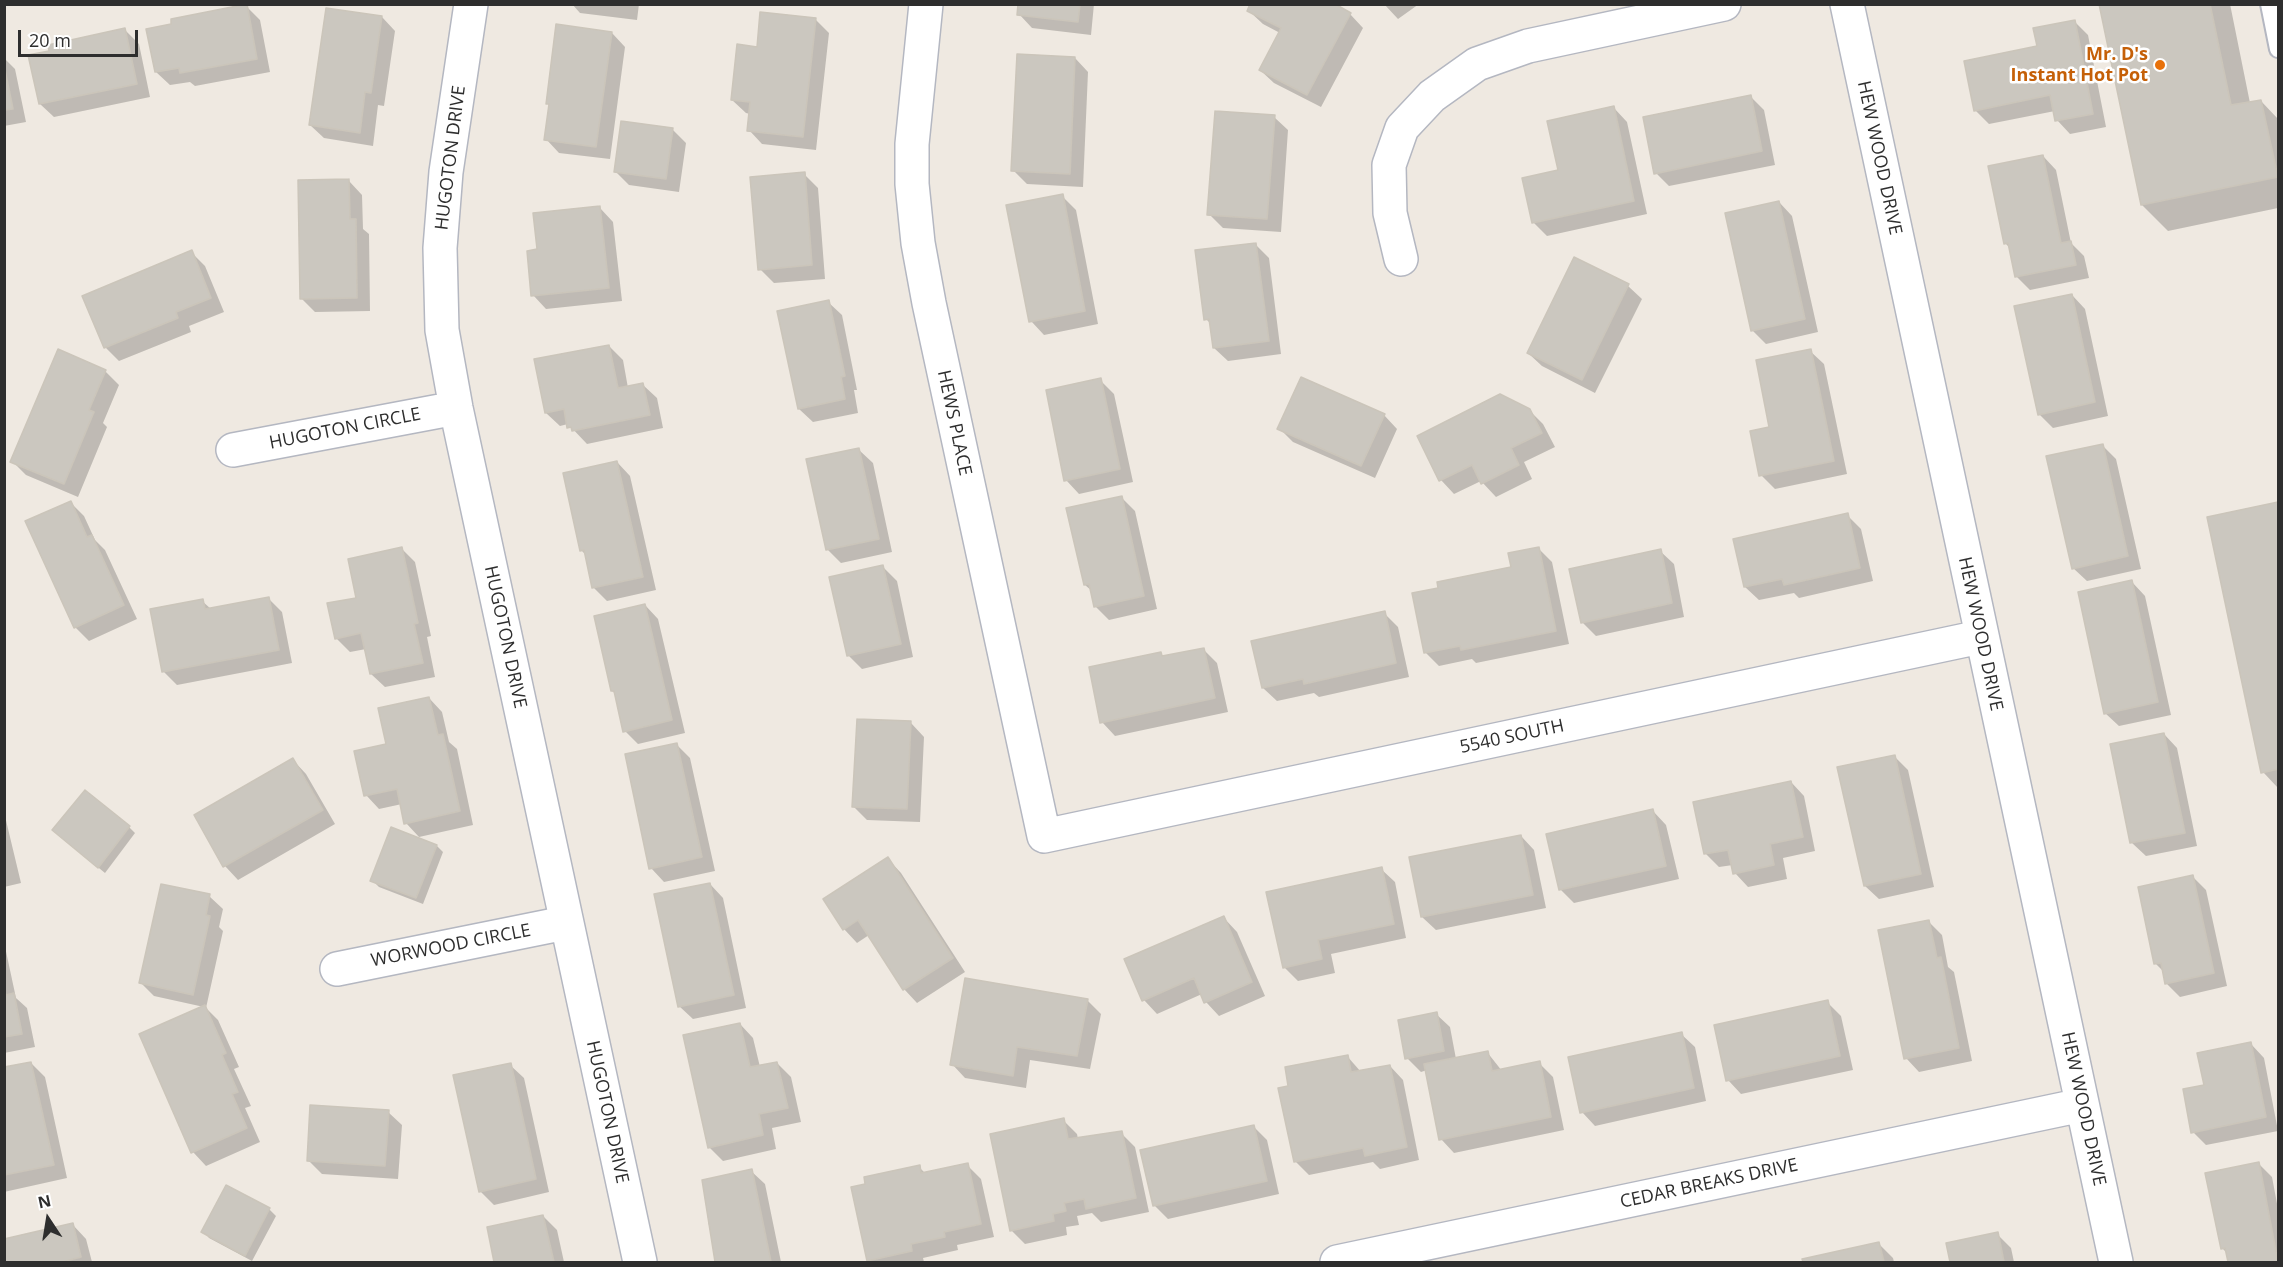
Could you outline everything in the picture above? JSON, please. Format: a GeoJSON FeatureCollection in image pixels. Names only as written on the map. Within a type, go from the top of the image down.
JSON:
{"type":"FeatureCollection","features":[{"type":"Feature","properties":{"kind":"street","name":"HUGOTON DRIVE"},"geometry":{"type":"LineString","coordinates":[[471,4],[446,172],[440,249],[442,330],[456,408],[565,923],[640,1263]]}},
{"type":"Feature","properties":{"kind":"street","name":"HEWS PLACE"},"geometry":{"type":"LineString","coordinates":[[926,4],[912,144],[912,184],[918,243],[931,314],[1044,836]]}},
{"type":"Feature","properties":{"kind":"street"},"geometry":{"type":"LineString","coordinates":[[1401,259],[1390,213],[1389,165],[1402,128],[1432,96],[1477,64],[1528,46],[1724,4]]}},
{"type":"Feature","properties":{"kind":"street","name":"HEW WOOD DRIVE"},"geometry":{"type":"LineString","coordinates":[[1847,4],[1980,637],[2116,1263]]}},
{"type":"Feature","properties":{"kind":"street","name":"HUGOTON CIRCLE"},"geometry":{"type":"LineString","coordinates":[[233,450],[456,408]]}},
{"type":"Feature","properties":{"kind":"street","name":"5540 SOUTH"},"geometry":{"type":"LineString","coordinates":[[1044,836],[1980,637]]}},
{"type":"Feature","properties":{"kind":"street","name":"WORWOOD CIRCLE"},"geometry":{"type":"LineString","coordinates":[[337,969],[565,923]]}},
{"type":"Feature","properties":{"kind":"street","name":"CEDAR BREAKS DRIVE"},"geometry":{"type":"LineString","coordinates":[[1337,1263],[2082,1105]]}},
{"type":"Feature","properties":{"kind":"lane"},"geometry":{"type":"LineString","coordinates":[[2269,4],[2278,49]]}},
{"type":"Feature","properties":{"kind":"building"},"geometry":{"type":"Polygon","coordinates":[[[247,4],[257,59],[180,73],[179,68],[155,72],[146,29],[171,24],[171,19],[247,4]]]}},
{"type":"Feature","properties":{"kind":"building"},"geometry":{"type":"Polygon","coordinates":[[[1018,4],[1080,4],[1078,22],[1017,15],[1018,4]]]}},
{"type":"Feature","properties":{"kind":"building"},"geometry":{"type":"Polygon","coordinates":[[[1250,4],[1335,4],[1351,13],[1307,95],[1259,70],[1281,28],[1247,11],[1250,4]]]}},
{"type":"Feature","properties":{"kind":"building"},"geometry":{"type":"Polygon","coordinates":[[[2099,4],[2210,4],[2231,105],[2261,100],[2278,177],[2141,205],[2099,4]]]}},
{"type":"Feature","properties":{"kind":"building"},"geometry":{"type":"Polygon","coordinates":[[[326,8],[382,16],[371,93],[365,92],[360,133],[309,125],[326,8]]]}},
{"type":"Feature","properties":{"kind":"building"},"geometry":{"type":"Polygon","coordinates":[[[760,12],[816,18],[803,137],[747,131],[750,102],[731,100],[737,44],[757,47],[760,12]]]}},
{"type":"Feature","properties":{"kind":"building"},"geometry":{"type":"Polygon","coordinates":[[[2075,20],[2093,114],[2055,121],[2050,95],[1974,111],[1964,61],[2037,46],[2033,28],[2075,20]]]}},
{"type":"Feature","properties":{"kind":"building"},"geometry":{"type":"Polygon","coordinates":[[[556,24],[612,32],[596,147],[544,140],[556,24]]]}},
{"type":"Feature","properties":{"kind":"building"},"geometry":{"type":"Polygon","coordinates":[[[125,28],[137,84],[39,104],[28,55],[49,51],[48,45],[125,28]]]}},
{"type":"Feature","properties":{"kind":"building"},"geometry":{"type":"Polygon","coordinates":[[[1017,54],[1075,57],[1070,174],[1011,171],[1017,54]]]}},
{"type":"Feature","properties":{"kind":"building"},"geometry":{"type":"Polygon","coordinates":[[[4,65],[13,109],[4,110],[4,65]]]}},
{"type":"Feature","properties":{"kind":"building"},"geometry":{"type":"Polygon","coordinates":[[[1751,95],[1762,151],[1654,174],[1643,117],[1751,95]]]}},
{"type":"Feature","properties":{"kind":"building"},"geometry":{"type":"Polygon","coordinates":[[[1614,106],[1634,201],[1532,223],[1522,178],[1558,170],[1547,121],[1614,106]]]}},
{"type":"Feature","properties":{"kind":"building"},"geometry":{"type":"Polygon","coordinates":[[[1215,111],[1275,115],[1267,219],[1207,215],[1215,111]]]}},
{"type":"Feature","properties":{"kind":"building"},"geometry":{"type":"Polygon","coordinates":[[[621,121],[673,128],[666,179],[614,172],[621,121]]]}},
{"type":"Feature","properties":{"kind":"building"},"geometry":{"type":"Polygon","coordinates":[[[2043,155],[2061,243],[2071,241],[2076,265],[2015,277],[2008,243],[2004,244],[1988,166],[2043,155]]]}},
{"type":"Feature","properties":{"kind":"building"},"geometry":{"type":"Polygon","coordinates":[[[805,172],[812,265],[758,270],[750,177],[805,172]]]}},
{"type":"Feature","properties":{"kind":"building"},"geometry":{"type":"Polygon","coordinates":[[[349,179],[350,219],[356,219],[357,298],[300,299],[298,180],[349,179]]]}},
{"type":"Feature","properties":{"kind":"building"},"geometry":{"type":"Polygon","coordinates":[[[1063,194],[1085,311],[1029,322],[1006,205],[1063,194]]]}},
{"type":"Feature","properties":{"kind":"building"},"geometry":{"type":"Polygon","coordinates":[[[1779,201],[1805,319],[1751,331],[1725,213],[1779,201]]]}},
{"type":"Feature","properties":{"kind":"building"},"geometry":{"type":"Polygon","coordinates":[[[600,206],[609,288],[531,296],[527,251],[537,249],[533,213],[600,206]]]}},
{"type":"Feature","properties":{"kind":"building"},"geometry":{"type":"Polygon","coordinates":[[[1256,243],[1269,341],[1213,348],[1209,319],[1204,320],[1195,250],[1256,243]]]}},
{"type":"Feature","properties":{"kind":"building"},"geometry":{"type":"Polygon","coordinates":[[[192,250],[211,298],[176,312],[178,318],[104,348],[82,296],[192,250]]]}},
{"type":"Feature","properties":{"kind":"building"},"geometry":{"type":"Polygon","coordinates":[[[1574,257],[1629,284],[1582,380],[1527,353],[1574,257]]]}},
{"type":"Feature","properties":{"kind":"building"},"geometry":{"type":"Polygon","coordinates":[[[2072,294],[2095,402],[2038,415],[2014,306],[2072,294]]]}},
{"type":"Feature","properties":{"kind":"building"},"geometry":{"type":"Polygon","coordinates":[[[829,300],[845,376],[841,377],[845,399],[798,409],[777,311],[829,300]]]}},
{"type":"Feature","properties":{"kind":"building"},"geometry":{"type":"Polygon","coordinates":[[[609,345],[618,388],[643,383],[650,415],[572,431],[571,427],[567,428],[564,409],[545,413],[534,359],[609,345]]]}},
{"type":"Feature","properties":{"kind":"building"},"geometry":{"type":"Polygon","coordinates":[[[58,349],[106,370],[89,410],[94,412],[64,484],[10,462],[58,349]]]}},
{"type":"Feature","properties":{"kind":"building"},"geometry":{"type":"Polygon","coordinates":[[[1811,349],[1834,461],[1759,476],[1750,431],[1769,427],[1756,360],[1811,349]]]}},
{"type":"Feature","properties":{"kind":"building"},"geometry":{"type":"Polygon","coordinates":[[[1301,377],[1385,414],[1361,466],[1277,429],[1301,377]]]}},
{"type":"Feature","properties":{"kind":"building"},"geometry":{"type":"Polygon","coordinates":[[[1101,378],[1120,469],[1064,481],[1046,390],[1101,378]]]}},
{"type":"Feature","properties":{"kind":"building"},"geometry":{"type":"Polygon","coordinates":[[[1500,394],[1530,409],[1542,433],[1511,448],[1519,465],[1481,484],[1472,465],[1439,481],[1417,436],[1500,394]]]}},
{"type":"Feature","properties":{"kind":"building"},"geometry":{"type":"Polygon","coordinates":[[[2103,444],[2128,556],[2072,569],[2046,456],[2103,444]]]}},
{"type":"Feature","properties":{"kind":"building"},"geometry":{"type":"Polygon","coordinates":[[[859,448],[879,539],[826,550],[806,459],[859,448]]]}},
{"type":"Feature","properties":{"kind":"building"},"geometry":{"type":"Polygon","coordinates":[[[617,461],[643,577],[592,588],[584,550],[580,551],[563,473],[617,461]]]}},
{"type":"Feature","properties":{"kind":"building"},"geometry":{"type":"Polygon","coordinates":[[[1122,496],[1144,596],[1094,607],[1089,584],[1084,585],[1066,508],[1122,496]]]}},
{"type":"Feature","properties":{"kind":"building"},"geometry":{"type":"Polygon","coordinates":[[[71,501],[87,537],[92,535],[124,605],[74,628],[25,521],[71,501]]]}},
{"type":"Feature","properties":{"kind":"building"},"geometry":{"type":"Polygon","coordinates":[[[2278,502],[2278,769],[2261,773],[2207,517],[2278,502]]]}},
{"type":"Feature","properties":{"kind":"building"},"geometry":{"type":"Polygon","coordinates":[[[1848,513],[1860,568],[1784,585],[1782,579],[1744,587],[1733,539],[1848,513]]]}},
{"type":"Feature","properties":{"kind":"building"},"geometry":{"type":"Polygon","coordinates":[[[402,547],[418,623],[414,624],[423,663],[370,674],[361,633],[335,639],[327,603],[356,598],[348,559],[402,547]]]}},
{"type":"Feature","properties":{"kind":"building"},"geometry":{"type":"Polygon","coordinates":[[[1539,547],[1556,631],[1461,650],[1460,646],[1424,653],[1412,593],[1438,588],[1437,582],[1511,567],[1508,553],[1539,547]]]}},
{"type":"Feature","properties":{"kind":"building"},"geometry":{"type":"Polygon","coordinates":[[[1661,549],[1672,603],[1581,623],[1569,569],[1661,549]]]}},
{"type":"Feature","properties":{"kind":"building"},"geometry":{"type":"Polygon","coordinates":[[[883,565],[901,644],[847,656],[829,577],[883,565]]]}},
{"type":"Feature","properties":{"kind":"building"},"geometry":{"type":"Polygon","coordinates":[[[2132,580],[2158,702],[2104,714],[2078,592],[2132,580]]]}},
{"type":"Feature","properties":{"kind":"building"},"geometry":{"type":"Polygon","coordinates":[[[269,597],[279,650],[162,672],[150,609],[203,599],[205,609],[269,597]]]}},
{"type":"Feature","properties":{"kind":"building"},"geometry":{"type":"Polygon","coordinates":[[[645,604],[672,720],[623,732],[594,616],[645,604]]]}},
{"type":"Feature","properties":{"kind":"building"},"geometry":{"type":"Polygon","coordinates":[[[1385,611],[1396,663],[1304,684],[1303,679],[1262,688],[1251,641],[1385,611]]]}},
{"type":"Feature","properties":{"kind":"building"},"geometry":{"type":"Polygon","coordinates":[[[1204,648],[1215,698],[1100,723],[1089,667],[1161,652],[1162,656],[1204,648]]]}},
{"type":"Feature","properties":{"kind":"building"},"geometry":{"type":"Polygon","coordinates":[[[429,697],[438,735],[443,734],[460,811],[404,824],[397,789],[364,796],[354,751],[386,744],[378,708],[429,697]]]}},
{"type":"Feature","properties":{"kind":"building"},"geometry":{"type":"Polygon","coordinates":[[[857,719],[911,721],[907,809],[852,807],[857,719]]]}},
{"type":"Feature","properties":{"kind":"building"},"geometry":{"type":"Polygon","coordinates":[[[2164,733],[2185,833],[2130,843],[2110,744],[2164,733]]]}},
{"type":"Feature","properties":{"kind":"building"},"geometry":{"type":"Polygon","coordinates":[[[677,743],[702,857],[649,869],[625,754],[677,743]]]}},
{"type":"Feature","properties":{"kind":"building"},"geometry":{"type":"Polygon","coordinates":[[[1895,755],[1921,874],[1864,886],[1837,767],[1895,755]]]}},
{"type":"Feature","properties":{"kind":"building"},"geometry":{"type":"Polygon","coordinates":[[[293,758],[323,810],[223,867],[194,815],[293,758]]]}},
{"type":"Feature","properties":{"kind":"building"},"geometry":{"type":"Polygon","coordinates":[[[1791,781],[1803,837],[1770,844],[1774,865],[1733,874],[1728,850],[1704,854],[1693,802],[1791,781]]]}},
{"type":"Feature","properties":{"kind":"building"},"geometry":{"type":"Polygon","coordinates":[[[85,790],[130,826],[98,868],[52,830],[85,790]]]}},
{"type":"Feature","properties":{"kind":"building"},"geometry":{"type":"Polygon","coordinates":[[[1653,809],[1666,866],[1559,890],[1546,834],[1653,809]]]}},
{"type":"Feature","properties":{"kind":"building"},"geometry":{"type":"Polygon","coordinates":[[[391,827],[437,845],[416,898],[370,881],[391,827]]]}},
{"type":"Feature","properties":{"kind":"building"},"geometry":{"type":"Polygon","coordinates":[[[1521,835],[1533,895],[1421,917],[1409,857],[1521,835]]]}},
{"type":"Feature","properties":{"kind":"building"},"geometry":{"type":"Polygon","coordinates":[[[888,857],[953,958],[903,990],[858,920],[843,930],[823,899],[888,857]]]}},
{"type":"Feature","properties":{"kind":"building"},"geometry":{"type":"Polygon","coordinates":[[[1382,867],[1394,924],[1318,940],[1322,959],[1283,968],[1266,892],[1382,867]]]}},
{"type":"Feature","properties":{"kind":"building"},"geometry":{"type":"Polygon","coordinates":[[[2193,875],[2214,973],[2165,984],[2161,963],[2154,964],[2138,887],[2193,875]]]}},
{"type":"Feature","properties":{"kind":"building"},"geometry":{"type":"Polygon","coordinates":[[[710,883],[734,995],[678,1007],[654,894],[710,883]]]}},
{"type":"Feature","properties":{"kind":"building"},"geometry":{"type":"Polygon","coordinates":[[[161,884],[210,894],[206,915],[210,916],[193,995],[139,983],[161,884]]]}},
{"type":"Feature","properties":{"kind":"building"},"geometry":{"type":"Polygon","coordinates":[[[1224,916],[1252,982],[1204,1003],[1194,978],[1142,1001],[1124,959],[1224,916]]]}},
{"type":"Feature","properties":{"kind":"building"},"geometry":{"type":"Polygon","coordinates":[[[1929,920],[1937,958],[1941,957],[1959,1048],[1904,1059],[1878,930],[1929,920]]]}},
{"type":"Feature","properties":{"kind":"building"},"geometry":{"type":"Polygon","coordinates":[[[965,978],[1088,999],[1077,1056],[1017,1047],[1013,1076],[950,1065],[965,978]]]}},
{"type":"Feature","properties":{"kind":"building"},"geometry":{"type":"Polygon","coordinates":[[[4,988],[6,995],[14,993],[22,1034],[4,1037],[4,988]]]}},
{"type":"Feature","properties":{"kind":"building"},"geometry":{"type":"Polygon","coordinates":[[[1828,1000],[1840,1056],[1726,1081],[1714,1025],[1828,1000]]]}},
{"type":"Feature","properties":{"kind":"building"},"geometry":{"type":"Polygon","coordinates":[[[205,1005],[226,1053],[222,1055],[238,1092],[232,1094],[247,1128],[191,1153],[139,1034],[205,1005]]]}},
{"type":"Feature","properties":{"kind":"building"},"geometry":{"type":"Polygon","coordinates":[[[1437,1012],[1444,1051],[1405,1059],[1398,1020],[1437,1012]]]}},
{"type":"Feature","properties":{"kind":"building"},"geometry":{"type":"Polygon","coordinates":[[[740,1023],[750,1067],[777,1062],[788,1108],[759,1114],[763,1135],[708,1148],[683,1035],[740,1023]]]}},
{"type":"Feature","properties":{"kind":"building"},"geometry":{"type":"Polygon","coordinates":[[[1682,1032],[1694,1088],[1580,1113],[1568,1057],[1682,1032]]]}},
{"type":"Feature","properties":{"kind":"building"},"geometry":{"type":"Polygon","coordinates":[[[2251,1042],[2266,1117],[2191,1133],[2183,1089],[2204,1085],[2197,1053],[2251,1042]]]}},
{"type":"Feature","properties":{"kind":"building"},"geometry":{"type":"Polygon","coordinates":[[[1488,1051],[1492,1071],[1540,1061],[1551,1117],[1439,1140],[1424,1064],[1488,1051]]]}},
{"type":"Feature","properties":{"kind":"building"},"geometry":{"type":"Polygon","coordinates":[[[1348,1055],[1351,1072],[1390,1065],[1407,1147],[1365,1156],[1363,1148],[1294,1162],[1278,1088],[1288,1086],[1285,1067],[1348,1055]]]}},
{"type":"Feature","properties":{"kind":"building"},"geometry":{"type":"Polygon","coordinates":[[[31,1062],[54,1165],[4,1175],[4,1067],[31,1062]]]}},
{"type":"Feature","properties":{"kind":"building"},"geometry":{"type":"Polygon","coordinates":[[[511,1063],[536,1179],[479,1192],[453,1075],[511,1063]]]}},
{"type":"Feature","properties":{"kind":"building"},"geometry":{"type":"Polygon","coordinates":[[[310,1105],[389,1110],[385,1166],[307,1161],[310,1105]]]}},
{"type":"Feature","properties":{"kind":"building"},"geometry":{"type":"Polygon","coordinates":[[[1064,1118],[1068,1139],[1122,1131],[1136,1198],[1086,1209],[1084,1199],[1064,1203],[1066,1211],[1053,1214],[1054,1221],[1010,1231],[990,1134],[1064,1118]]]}},
{"type":"Feature","properties":{"kind":"building"},"geometry":{"type":"Polygon","coordinates":[[[1254,1125],[1267,1181],[1153,1206],[1140,1150],[1254,1125]]]}},
{"type":"Feature","properties":{"kind":"building"},"geometry":{"type":"Polygon","coordinates":[[[2259,1162],[2278,1262],[2228,1262],[2225,1248],[2221,1249],[2205,1173],[2259,1162]]]}},
{"type":"Feature","properties":{"kind":"building"},"geometry":{"type":"Polygon","coordinates":[[[968,1163],[981,1224],[944,1232],[945,1237],[911,1244],[912,1251],[867,1261],[851,1187],[865,1184],[864,1177],[920,1165],[921,1173],[968,1163]]]}},
{"type":"Feature","properties":{"kind":"building"},"geometry":{"type":"Polygon","coordinates":[[[752,1169],[771,1262],[715,1262],[702,1180],[752,1169]]]}},
{"type":"Feature","properties":{"kind":"building"},"geometry":{"type":"Polygon","coordinates":[[[226,1185],[270,1208],[245,1256],[201,1232],[226,1185]]]}},
{"type":"Feature","properties":{"kind":"building"},"geometry":{"type":"Polygon","coordinates":[[[543,1215],[554,1262],[494,1262],[487,1227],[543,1215]]]}},
{"type":"Feature","properties":{"kind":"building"},"geometry":{"type":"Polygon","coordinates":[[[73,1223],[81,1257],[62,1262],[5,1262],[4,1239],[73,1223]]]}},
{"type":"Feature","properties":{"kind":"building"},"geometry":{"type":"Polygon","coordinates":[[[1998,1232],[2004,1262],[1950,1262],[1946,1243],[1998,1232]]]}},
{"type":"Feature","properties":{"kind":"building"},"geometry":{"type":"Polygon","coordinates":[[[1879,1242],[1884,1262],[1803,1262],[1802,1259],[1879,1242]]]}},
{"type":"Feature","properties":{"kind":"place","name":"Mr. D's Instant Hot Pot"},"geometry":{"type":"Point","coordinates":[2160,65]}}]}
